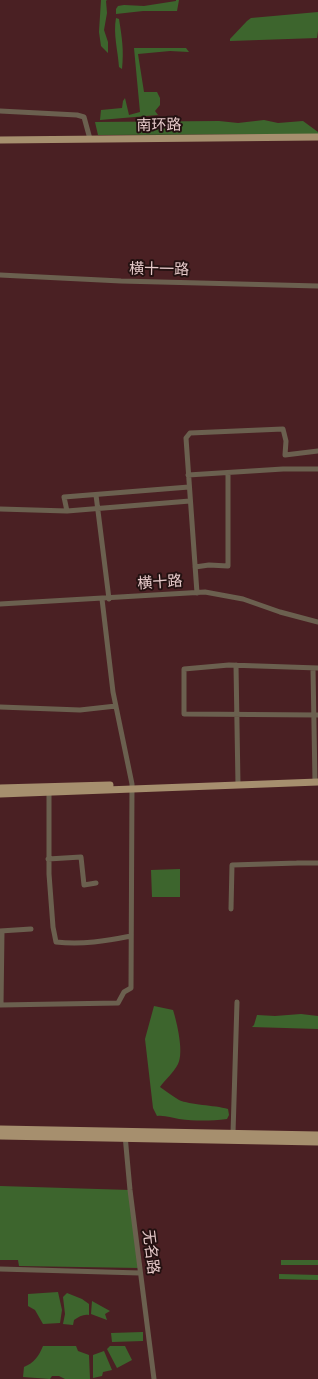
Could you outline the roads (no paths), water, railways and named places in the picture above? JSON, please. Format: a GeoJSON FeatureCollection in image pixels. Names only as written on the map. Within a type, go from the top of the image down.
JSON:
{"type":"FeatureCollection","features":[{"type":"Feature","properties":{"kind":"main road","name":"南环路"},"geometry":{"type":"LineString","coordinates":[[0,140],[318,137]]}},
{"type":"Feature","properties":{"kind":"main road"},"geometry":{"type":"LineString","coordinates":[[0,788],[49,789],[317,780]]}},
{"type":"Feature","properties":{"kind":"main road"},"geometry":{"type":"LineString","coordinates":[[0,794],[49,789]]}},
{"type":"Feature","properties":{"kind":"main road"},"geometry":{"type":"LineString","coordinates":[[0,1129],[318,1142]]}},
{"type":"Feature","properties":{"kind":"main road"},"geometry":{"type":"LineString","coordinates":[[0,1136],[125,1133],[318,1135]]}},
{"type":"Feature","properties":{"kind":"street"},"geometry":{"type":"LineString","coordinates":[[0,110],[77,115],[84,117],[90,139]]}},
{"type":"Feature","properties":{"kind":"street","name":"横十一路"},"geometry":{"type":"LineString","coordinates":[[0,274],[121,281],[318,286]]}},
{"type":"Feature","properties":{"kind":"street"},"geometry":{"type":"LineString","coordinates":[[197,593],[186,438],[190,433],[283,429],[286,441],[285,455],[318,451]]}},
{"type":"Feature","properties":{"kind":"street"},"geometry":{"type":"LineString","coordinates":[[188,475],[318,469]]}},
{"type":"Feature","properties":{"kind":"street"},"geometry":{"type":"LineString","coordinates":[[195,567],[209,565],[228,566],[228,472]]}},
{"type":"Feature","properties":{"kind":"street"},"geometry":{"type":"LineString","coordinates":[[67,511],[64,497],[189,487]]}},
{"type":"Feature","properties":{"kind":"street"},"geometry":{"type":"LineString","coordinates":[[96,495],[99,509],[109,599]]}},
{"type":"Feature","properties":{"kind":"street"},"geometry":{"type":"LineString","coordinates":[[0,509],[67,511],[190,501]]}},
{"type":"Feature","properties":{"kind":"street","name":"横十路"},"geometry":{"type":"LineString","coordinates":[[0,604],[109,599],[205,592],[243,599],[280,612],[318,622]]}},
{"type":"Feature","properties":{"kind":"street"},"geometry":{"type":"LineString","coordinates":[[31,929],[1,931],[1,1005],[118,1003],[124,992],[131,988],[132,786],[116,706],[102,599]]}},
{"type":"Feature","properties":{"kind":"street"},"geometry":{"type":"LineString","coordinates":[[236,666],[238,783]]}},
{"type":"Feature","properties":{"kind":"street"},"geometry":{"type":"LineString","coordinates":[[316,715],[184,714],[184,669],[236,666],[316,668],[317,780]]}},
{"type":"Feature","properties":{"kind":"street"},"geometry":{"type":"LineString","coordinates":[[0,707],[80,710],[116,706]]}},
{"type":"Feature","properties":{"kind":"street"},"geometry":{"type":"LineString","coordinates":[[49,789],[48,859],[53,927],[56,942],[72,944],[98,942],[131,936]]}},
{"type":"Feature","properties":{"kind":"street"},"geometry":{"type":"LineString","coordinates":[[48,859],[81,857],[84,885],[96,883]]}},
{"type":"Feature","properties":{"kind":"street"},"geometry":{"type":"LineString","coordinates":[[231,909],[232,865],[297,863],[318,864]]}},
{"type":"Feature","properties":{"kind":"street"},"geometry":{"type":"LineString","coordinates":[[233,1133],[236,1002]]}},
{"type":"Feature","properties":{"kind":"street","name":"无名路"},"geometry":{"type":"LineString","coordinates":[[125,1133],[130,1190],[154,1379]]}},
{"type":"Feature","properties":{"kind":"street"},"geometry":{"type":"LineString","coordinates":[[0,1269],[140,1273]]}}]}
